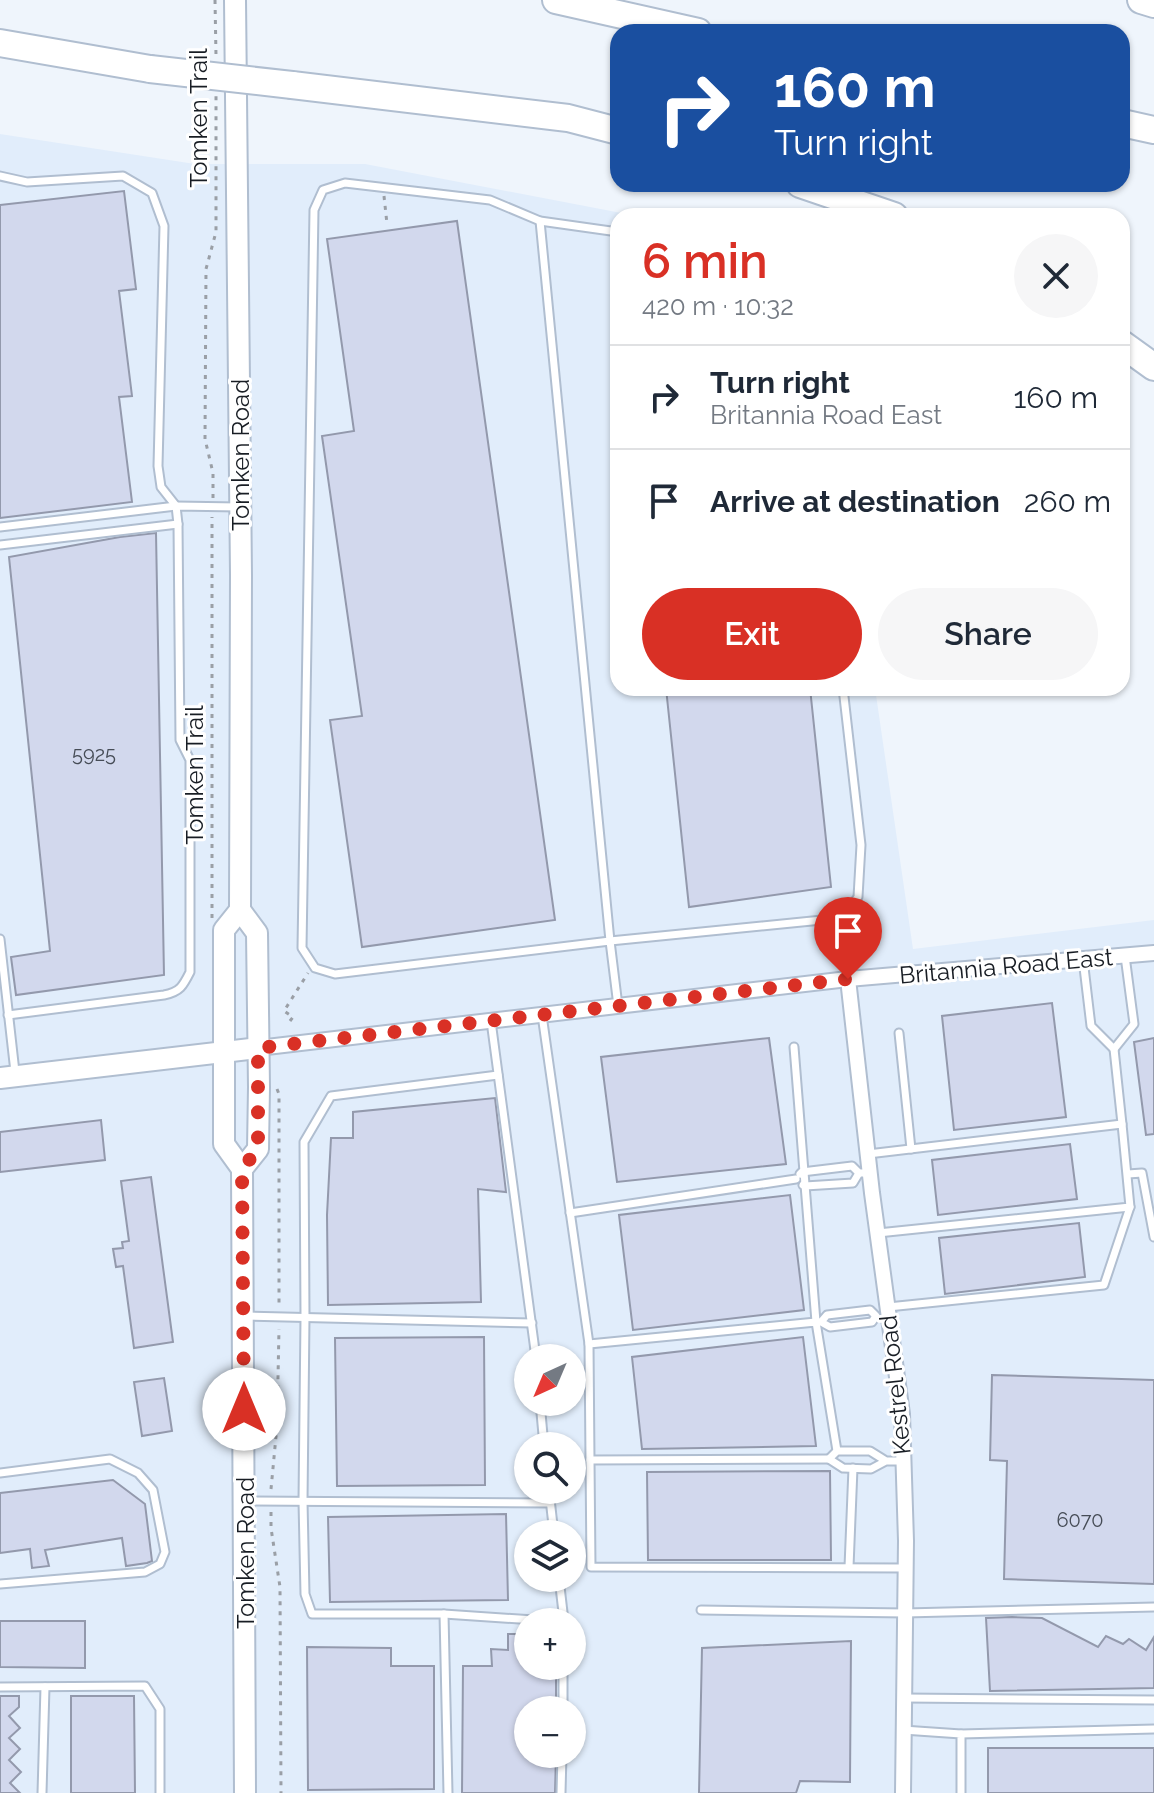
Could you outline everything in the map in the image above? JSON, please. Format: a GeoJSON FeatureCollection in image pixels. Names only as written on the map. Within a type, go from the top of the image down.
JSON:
{"type":"FeatureCollection","features":[{"type":"Feature","properties":{"kind":"highway"},"geometry":{"type":"LineString","coordinates":[[556,0],[662,24]]}},
{"type":"Feature","properties":{"kind":"highway"},"geometry":{"type":"LineString","coordinates":[[1141,0],[1154,4]]}},
{"type":"Feature","properties":{"kind":"highway"},"geometry":{"type":"LineString","coordinates":[[0,43],[150,69],[568,118],[610,129]]}},
{"type":"Feature","properties":{"kind":"highway"},"geometry":{"type":"LineString","coordinates":[[1130,125],[1154,130]]}},
{"type":"Feature","properties":{"kind":"highway"},"geometry":{"type":"LineString","coordinates":[[824,192],[870,208]]}},
{"type":"Feature","properties":{"kind":"highway"},"geometry":{"type":"LineString","coordinates":[[1130,350],[1154,367]]}},
{"type":"Feature","properties":{"kind":"main road","name":"Tomken Road"},"geometry":{"type":"LineString","coordinates":[[235,0],[240,910],[257,933],[258,1048],[258,1149],[242,1169]]}},
{"type":"Feature","properties":{"kind":"main road","name":"Tomken Road"},"geometry":{"type":"LineString","coordinates":[[240,910],[224,930],[224,1144],[242,1169],[245,1793]]}},
{"type":"Feature","properties":{"kind":"main road","name":"Britannia Road East"},"geometry":{"type":"LineString","coordinates":[[8,1077],[258,1048]]}},
{"type":"Feature","properties":{"kind":"street","name":"Britannia Road East"},"geometry":{"type":"LineString","coordinates":[[258,1048],[848,979],[1154,953]]}},
{"type":"Feature","properties":{"kind":"street","name":"Kestrel Road"},"geometry":{"type":"LineString","coordinates":[[848,979],[868,1154],[864,1173],[878,1233],[884,1312],[902,1414],[905,1568],[903,1793]]}},
{"type":"Feature","properties":{"kind":"lane"},"geometry":{"type":"LineString","coordinates":[[0,176],[27,182],[123,176],[152,193],[164,226],[158,466],[161,487],[176,506],[178,524],[180,740],[190,760],[190,972],[184,985],[175,993],[8,1015]]}},
{"type":"Feature","properties":{"kind":"lane"},"geometry":{"type":"LineString","coordinates":[[610,231],[540,221],[490,200],[345,183],[323,190],[314,210],[302,948],[315,968],[335,974],[610,941],[842,918]]}},
{"type":"Feature","properties":{"kind":"lane"},"geometry":{"type":"LineString","coordinates":[[540,221],[618,1006]]}},
{"type":"Feature","properties":{"kind":"lane"},"geometry":{"type":"LineString","coordinates":[[0,527],[176,506],[240,507]]}},
{"type":"Feature","properties":{"kind":"lane"},"geometry":{"type":"LineString","coordinates":[[0,545],[178,524]]}},
{"type":"Feature","properties":{"kind":"lane"},"geometry":{"type":"LineString","coordinates":[[844,696],[861,845],[858,897],[842,918],[848,979]]}},
{"type":"Feature","properties":{"kind":"lane"},"geometry":{"type":"LineString","coordinates":[[0,939],[8,1015],[8,1077]]}},
{"type":"Feature","properties":{"kind":"lane"},"geometry":{"type":"LineString","coordinates":[[1114,1049],[1134,1024],[1125,956]]}},
{"type":"Feature","properties":{"kind":"lane"},"geometry":{"type":"LineString","coordinates":[[589,1344],[819,1322],[830,1327],[872,1322],[884,1312],[1104,1285],[1130,1207],[1128,1174],[1114,1049],[1091,1026],[1083,959]]}},
{"type":"Feature","properties":{"kind":"lane"},"geometry":{"type":"LineString","coordinates":[[542,1015],[589,1344],[591,1567],[905,1568]]}},
{"type":"Feature","properties":{"kind":"lane"},"geometry":{"type":"LineString","coordinates":[[491,1021],[534,1344]]}},
{"type":"Feature","properties":{"kind":"lane"},"geometry":{"type":"LineString","coordinates":[[899,1033],[911,1149]]}},
{"type":"Feature","properties":{"kind":"lane"},"geometry":{"type":"LineString","coordinates":[[794,1047],[819,1322],[837,1451]]}},
{"type":"Feature","properties":{"kind":"lane"},"geometry":{"type":"LineString","coordinates":[[498,1075],[331,1096],[304,1142],[305,1594],[312,1614],[444,1614],[514,1619]]}},
{"type":"Feature","properties":{"kind":"lane"},"geometry":{"type":"LineString","coordinates":[[868,1154],[1122,1124]]}},
{"type":"Feature","properties":{"kind":"lane"},"geometry":{"type":"LineString","coordinates":[[570,1213],[796,1179],[804,1172],[852,1166],[864,1173],[853,1183],[805,1186],[796,1179]]}},
{"type":"Feature","properties":{"kind":"lane"},"geometry":{"type":"LineString","coordinates":[[1128,1174],[1142,1173],[1154,1237]]}},
{"type":"Feature","properties":{"kind":"lane"},"geometry":{"type":"LineString","coordinates":[[878,1233],[1130,1207]]}},
{"type":"Feature","properties":{"kind":"lane"},"geometry":{"type":"LineString","coordinates":[[243,1316],[532,1323]]}},
{"type":"Feature","properties":{"kind":"lane"},"geometry":{"type":"LineString","coordinates":[[829,1459],[837,1451],[870,1451],[886,1461]]}},
{"type":"Feature","properties":{"kind":"lane"},"geometry":{"type":"LineString","coordinates":[[0,1473],[110,1459],[138,1473],[153,1490],[165,1552],[160,1564],[145,1572],[0,1584]]}},
{"type":"Feature","properties":{"kind":"lane"},"geometry":{"type":"LineString","coordinates":[[590,1460],[829,1459],[843,1468],[871,1469],[886,1461],[903,1461]]}},
{"type":"Feature","properties":{"kind":"lane"},"geometry":{"type":"LineString","coordinates":[[849,1567],[853,1468]]}},
{"type":"Feature","properties":{"kind":"lane"},"geometry":{"type":"LineString","coordinates":[[245,1501],[514,1503]]}},
{"type":"Feature","properties":{"kind":"lane"},"geometry":{"type":"LineString","coordinates":[[701,1610],[905,1613],[1154,1607]]}},
{"type":"Feature","properties":{"kind":"lane"},"geometry":{"type":"LineString","coordinates":[[444,1614],[448,1793]]}},
{"type":"Feature","properties":{"kind":"lane"},"geometry":{"type":"LineString","coordinates":[[0,1687],[145,1686],[160,1709],[160,1793]]}},
{"type":"Feature","properties":{"kind":"lane"},"geometry":{"type":"LineString","coordinates":[[42,1793],[45,1687]]}},
{"type":"Feature","properties":{"kind":"lane"},"geometry":{"type":"LineString","coordinates":[[904,1698],[1154,1700]]}},
{"type":"Feature","properties":{"kind":"lane"},"geometry":{"type":"LineString","coordinates":[[903,1730],[961,1734],[1154,1729]]}},
{"type":"Feature","properties":{"kind":"lane"},"geometry":{"type":"LineString","coordinates":[[961,1734],[961,1793]]}},
{"type":"Feature","properties":{"kind":"lane"},"geometry":{"type":"LineString","coordinates":[[561,1793],[562,1768]]}},
{"type":"Feature","properties":{"kind":"path","name":"Tomken Trail"},"geometry":{"type":"LineString","coordinates":[[215,0],[216,62]]}},
{"type":"Feature","properties":{"kind":"path","name":"Tomken Trail"},"geometry":{"type":"LineString","coordinates":[[213,473],[205,439],[206,269],[216,232],[216,93]]}},
{"type":"Feature","properties":{"kind":"path"},"geometry":{"type":"LineString","coordinates":[[384,188],[387,224]]}},
{"type":"Feature","properties":{"kind":"path","name":"Tomken Trail"},"geometry":{"type":"LineString","coordinates":[[212,531],[212,922]]}},
{"type":"Feature","properties":{"kind":"path"},"geometry":{"type":"LineString","coordinates":[[290,1021],[293,1017],[284,1011],[307,974],[315,968]]}},
{"type":"Feature","properties":{"kind":"path"},"geometry":{"type":"LineString","coordinates":[[275,1086],[279,1094],[279,1299]]}},
{"type":"Feature","properties":{"kind":"path"},"geometry":{"type":"LineString","coordinates":[[271,1480],[277,1426],[280,1338]]}},
{"type":"Feature","properties":{"kind":"path"},"geometry":{"type":"LineString","coordinates":[[271,1528],[280,1587],[281,1793]]}},
{"type":"Feature","properties":{"kind":"shaded area"},"geometry":{"type":"Polygon","coordinates":[[[0,134],[195,164],[365,164],[610,211],[610,696],[876,696],[913,949],[1154,920],[1154,1793],[0,1793],[0,134]]]}},
{"type":"Feature","properties":{"kind":"building"},"geometry":{"type":"Polygon","coordinates":[[[124,191],[136,289],[119,291],[132,396],[119,397],[132,502],[0,518],[0,205],[124,191]]]}},
{"type":"Feature","properties":{"kind":"building"},"geometry":{"type":"Polygon","coordinates":[[[457,221],[555,920],[362,947],[330,720],[362,716],[322,436],[354,431],[327,239],[457,221]]]}},
{"type":"Feature","properties":{"kind":"building"},"geometry":{"type":"Polygon","coordinates":[[[156,533],[164,975],[16,995],[11,957],[50,951],[9,557],[156,533]]]}},
{"type":"Feature","properties":{"kind":"building"},"geometry":{"type":"Polygon","coordinates":[[[667,696],[811,696],[831,887],[689,907],[667,696]]]}},
{"type":"Feature","properties":{"kind":"building"},"geometry":{"type":"Polygon","coordinates":[[[1052,1003],[1066,1117],[954,1130],[942,1016],[1052,1003]]]}},
{"type":"Feature","properties":{"kind":"building"},"geometry":{"type":"Polygon","coordinates":[[[769,1038],[786,1164],[617,1182],[601,1057],[769,1038]]]}},
{"type":"Feature","properties":{"kind":"building"},"geometry":{"type":"Polygon","coordinates":[[[1154,1038],[1154,1134],[1146,1135],[1134,1042],[1154,1038]]]}},
{"type":"Feature","properties":{"kind":"building"},"geometry":{"type":"Polygon","coordinates":[[[495,1098],[506,1192],[478,1189],[481,1302],[328,1305],[327,1215],[331,1138],[353,1138],[353,1112],[495,1098]]]}},
{"type":"Feature","properties":{"kind":"building"},"geometry":{"type":"Polygon","coordinates":[[[101,1120],[105,1160],[0,1172],[0,1132],[101,1120]]]}},
{"type":"Feature","properties":{"kind":"building"},"geometry":{"type":"Polygon","coordinates":[[[1070,1144],[1077,1199],[938,1215],[932,1160],[1070,1144]]]}},
{"type":"Feature","properties":{"kind":"building"},"geometry":{"type":"Polygon","coordinates":[[[151,1177],[173,1342],[134,1348],[123,1266],[116,1267],[113,1249],[123,1248],[122,1242],[129,1241],[121,1181],[151,1177]]]}},
{"type":"Feature","properties":{"kind":"building"},"geometry":{"type":"Polygon","coordinates":[[[790,1195],[804,1310],[633,1330],[619,1215],[790,1195]]]}},
{"type":"Feature","properties":{"kind":"building"},"geometry":{"type":"Polygon","coordinates":[[[1079,1223],[1085,1277],[945,1294],[939,1238],[1079,1223]]]}},
{"type":"Feature","properties":{"kind":"building"},"geometry":{"type":"Polygon","coordinates":[[[484,1337],[485,1485],[337,1486],[335,1338],[484,1337]]]}},
{"type":"Feature","properties":{"kind":"building"},"geometry":{"type":"Polygon","coordinates":[[[803,1337],[816,1446],[642,1449],[632,1357],[803,1337]]]}},
{"type":"Feature","properties":{"kind":"building"},"geometry":{"type":"Polygon","coordinates":[[[992,1375],[1154,1380],[1154,1584],[1004,1579],[1007,1461],[990,1460],[992,1375]]]}},
{"type":"Feature","properties":{"kind":"building"},"geometry":{"type":"Polygon","coordinates":[[[164,1378],[172,1431],[142,1436],[134,1382],[164,1378]]]}},
{"type":"Feature","properties":{"kind":"building"},"geometry":{"type":"Polygon","coordinates":[[[830,1471],[831,1560],[648,1560],[647,1472],[830,1471]]]}},
{"type":"Feature","properties":{"kind":"building"},"geometry":{"type":"Polygon","coordinates":[[[113,1480],[145,1504],[152,1561],[126,1566],[122,1538],[45,1550],[49,1566],[32,1568],[30,1549],[0,1553],[0,1493],[113,1480]]]}},
{"type":"Feature","properties":{"kind":"building"},"geometry":{"type":"Polygon","coordinates":[[[506,1514],[508,1600],[330,1602],[328,1517],[506,1514]]]}},
{"type":"Feature","properties":{"kind":"building"},"geometry":{"type":"Polygon","coordinates":[[[986,1618],[1042,1618],[1098,1647],[1106,1636],[1123,1644],[1129,1639],[1146,1650],[1154,1637],[1154,1688],[990,1691],[986,1618]]]}},
{"type":"Feature","properties":{"kind":"building"},"geometry":{"type":"Polygon","coordinates":[[[0,1621],[85,1621],[85,1668],[0,1667],[0,1621]]]}},
{"type":"Feature","properties":{"kind":"building"},"geometry":{"type":"Polygon","coordinates":[[[508,1634],[514,1634],[514,1680],[556,1680],[556,1696],[514,1696],[514,1768],[556,1768],[555,1793],[462,1793],[463,1666],[492,1666],[491,1649],[508,1650],[508,1634]]]}},
{"type":"Feature","properties":{"kind":"building"},"geometry":{"type":"Polygon","coordinates":[[[851,1641],[850,1782],[800,1781],[796,1793],[699,1793],[702,1648],[851,1641]]]}},
{"type":"Feature","properties":{"kind":"building"},"geometry":{"type":"Polygon","coordinates":[[[307,1647],[391,1648],[391,1666],[434,1666],[434,1789],[308,1790],[307,1647]]]}},
{"type":"Feature","properties":{"kind":"building"},"geometry":{"type":"Polygon","coordinates":[[[0,1696],[19,1696],[19,1707],[9,1716],[20,1728],[9,1738],[20,1749],[9,1760],[21,1772],[10,1783],[20,1793],[0,1793],[0,1696]]]}},
{"type":"Feature","properties":{"kind":"building"},"geometry":{"type":"Polygon","coordinates":[[[71,1696],[134,1696],[135,1793],[71,1793],[71,1696]]]}},
{"type":"Feature","properties":{"kind":"building"},"geometry":{"type":"Polygon","coordinates":[[[988,1748],[1154,1748],[1154,1793],[988,1793],[988,1748]]]}},
{"type":"Feature","properties":{"kind":"route"},"geometry":{"type":"LineString","coordinates":[[244,1409],[242,1169],[258,1149],[258,1048],[848,979]]}}]}
